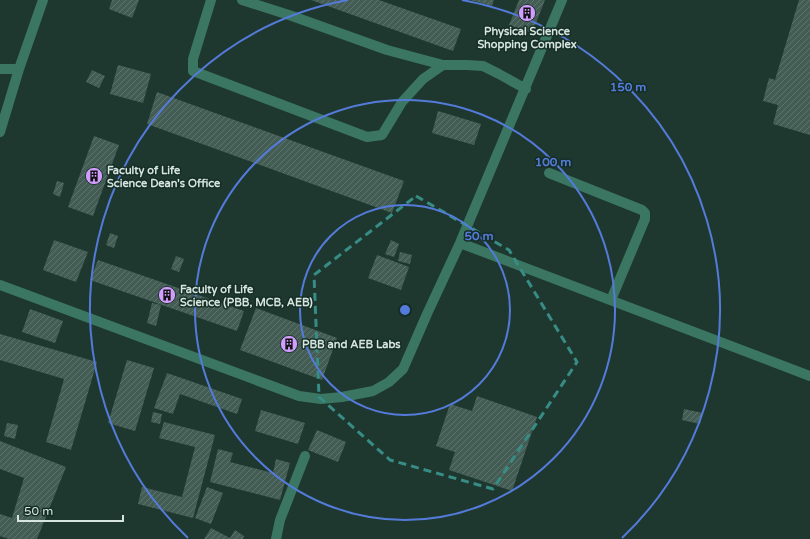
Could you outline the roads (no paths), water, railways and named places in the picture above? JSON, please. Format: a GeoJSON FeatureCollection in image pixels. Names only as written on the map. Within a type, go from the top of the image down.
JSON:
{"type":"FeatureCollection","features":[{"type":"Feature","properties":{"kind":"street"},"geometry":{"type":"LineString","coordinates":[[0,132],[19,69],[43,0]]}},
{"type":"Feature","properties":{"kind":"street"},"geometry":{"type":"LineString","coordinates":[[211,0],[193,59],[193,71],[367,137],[382,135],[402,102],[423,79],[443,65]]}},
{"type":"Feature","properties":{"kind":"street"},"geometry":{"type":"LineString","coordinates":[[242,0],[387,50],[443,65],[483,66],[526,88]]}},
{"type":"Feature","properties":{"kind":"street"},"geometry":{"type":"LineString","coordinates":[[0,285],[299,396],[320,399],[342,397],[373,391],[389,382],[403,369],[460,243],[562,0]]}},
{"type":"Feature","properties":{"kind":"street"},"geometry":{"type":"LineString","coordinates":[[0,69],[19,69]]}},
{"type":"Feature","properties":{"kind":"street"},"geometry":{"type":"LineString","coordinates":[[550,173],[642,210],[645,213],[645,219],[611,300]]}},
{"type":"Feature","properties":{"kind":"street"},"geometry":{"type":"LineString","coordinates":[[460,243],[810,376]]}},
{"type":"Feature","properties":{"kind":"street"},"geometry":{"type":"LineString","coordinates":[[276,539],[280,520],[305,456]]}},
{"type":"Feature","properties":{"kind":"place","name":"Physical Science Shopping Complex"},"geometry":{"type":"Point","coordinates":[527,13]}},
{"type":"Feature","properties":{"kind":"place","name":"Faculty of Life Science Dean's Office"},"geometry":{"type":"Point","coordinates":[94,176]}},
{"type":"Feature","properties":{"kind":"place","name":"Faculty of Life Science (PBB, MCB, AEB)"},"geometry":{"type":"Point","coordinates":[167,295]}},
{"type":"Feature","properties":{"kind":"place","name":"PBB and AEB Labs"},"geometry":{"type":"Point","coordinates":[289,344]}}]}
